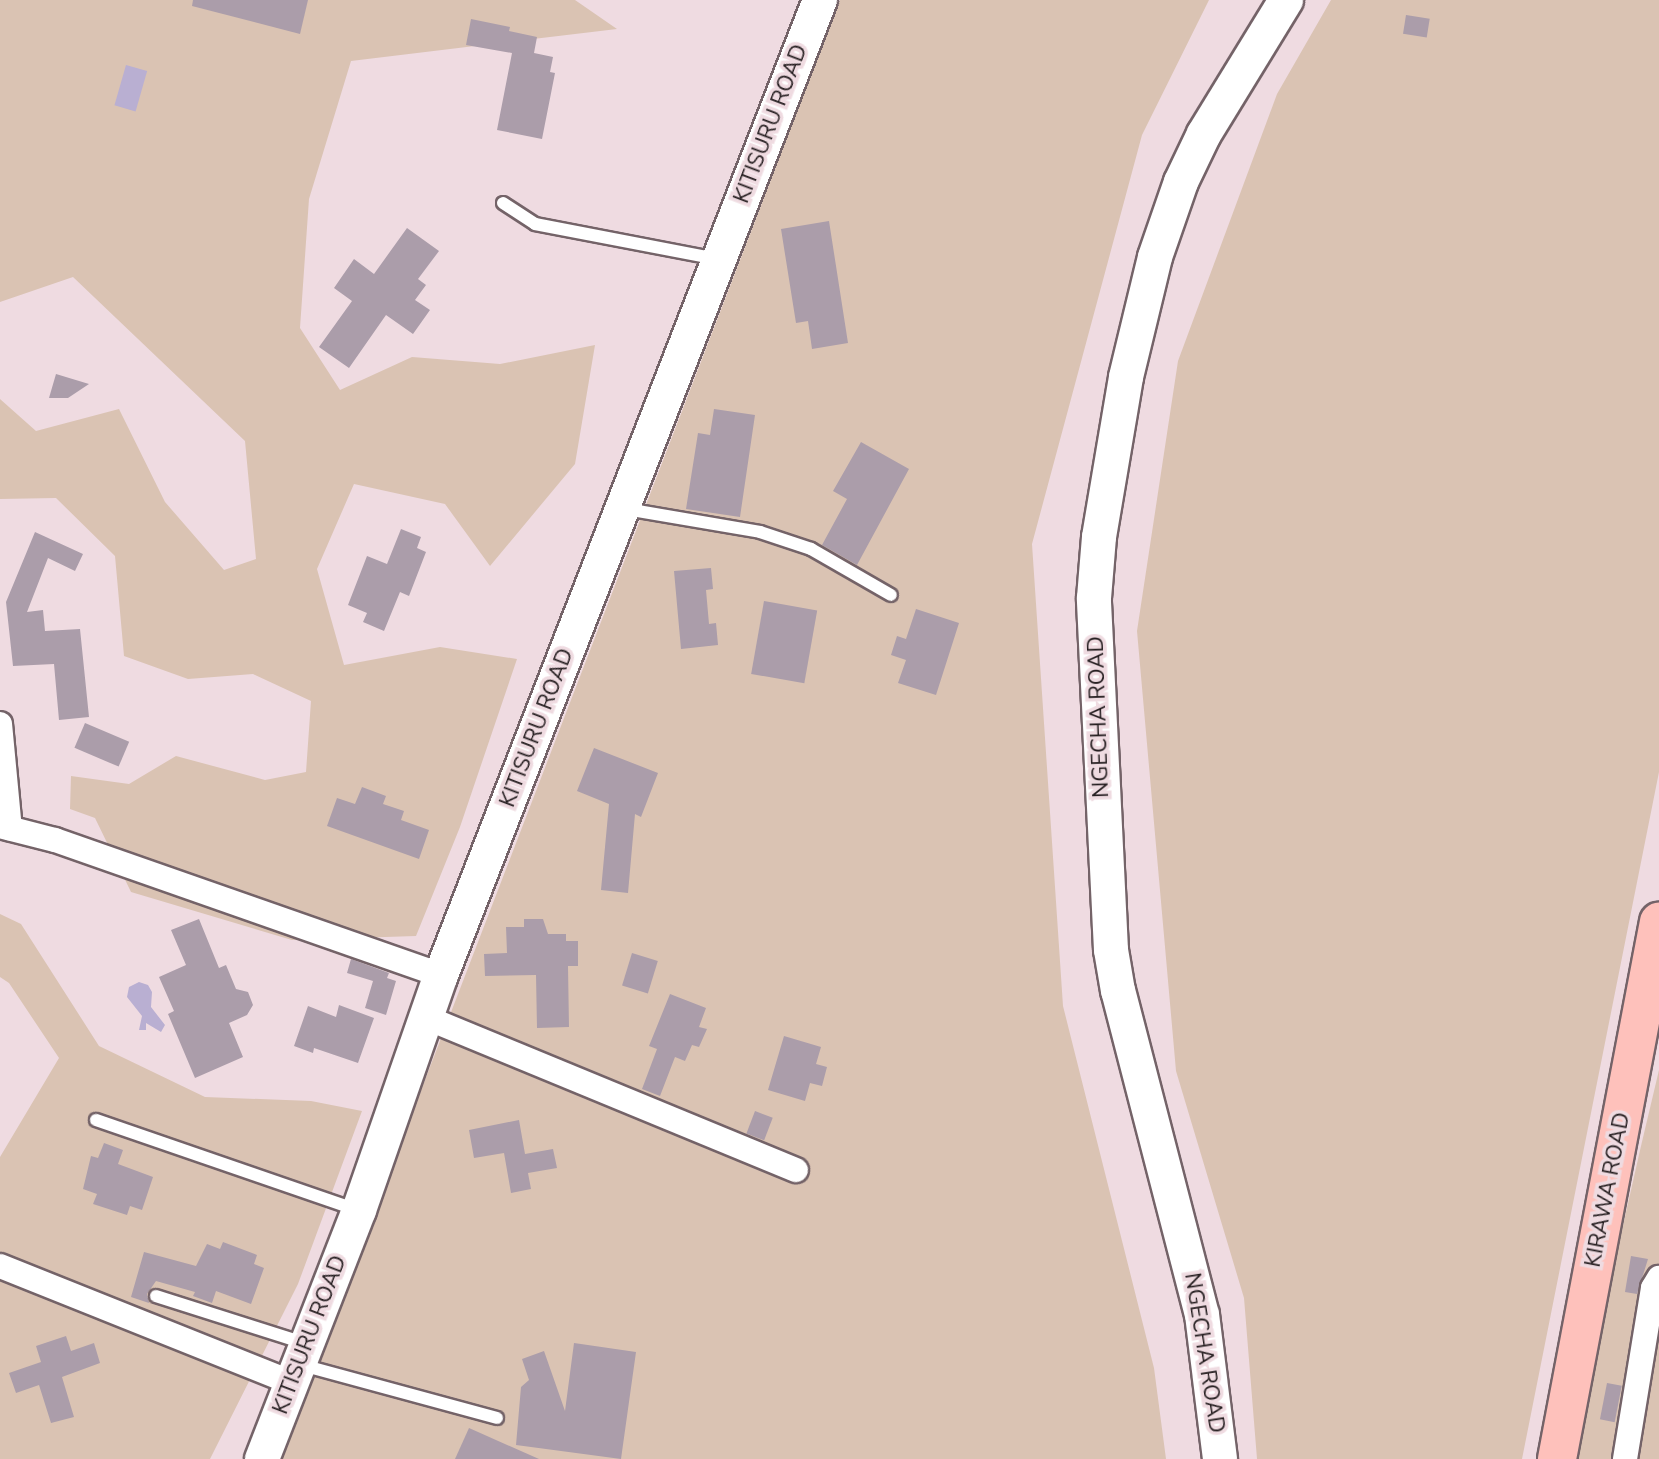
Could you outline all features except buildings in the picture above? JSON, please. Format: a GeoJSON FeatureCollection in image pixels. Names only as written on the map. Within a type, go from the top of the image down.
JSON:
{"type":"FeatureCollection","features":[{"type":"Feature","properties":{"kind":"main road","name":"KIRAWA ROAD"},"geometry":{"type":"LineString","coordinates":[[1557,1459],[1649,1030],[1659,922]]}},
{"type":"Feature","properties":{"kind":"street","name":"KITISURU ROAD"},"geometry":{"type":"LineString","coordinates":[[262,1459],[359,1210],[441,975],[820,0]]}},
{"type":"Feature","properties":{"kind":"street","name":"NGECHA ROAD"},"geometry":{"type":"LineString","coordinates":[[1220,1459],[1202,1315],[1122,1006],[1111,950],[1094,598],[1099,537],[1123,392],[1155,257],[1181,182],[1204,134],[1286,0]]}},
{"type":"Feature","properties":{"kind":"street"},"geometry":{"type":"LineString","coordinates":[[0,724],[5,828],[55,840],[441,975]]}},
{"type":"Feature","properties":{"kind":"street"},"geometry":{"type":"LineString","coordinates":[[427,1018],[796,1170]]}},
{"type":"Feature","properties":{"kind":"street"},"geometry":{"type":"LineString","coordinates":[[0,1266],[299,1364]]}},
{"type":"Feature","properties":{"kind":"street"},"geometry":{"type":"LineString","coordinates":[[1625,1459],[1653,1288],[1659,1278]]}},
{"type":"Feature","properties":{"kind":"lane"},"geometry":{"type":"LineString","coordinates":[[503,203],[535,224],[719,259]]}},
{"type":"Feature","properties":{"kind":"lane"},"geometry":{"type":"LineString","coordinates":[[622,508],[760,532],[811,549],[891,595]]}},
{"type":"Feature","properties":{"kind":"lane"},"geometry":{"type":"LineString","coordinates":[[96,1120],[359,1210]]}},
{"type":"Feature","properties":{"kind":"lane"},"geometry":{"type":"LineString","coordinates":[[156,1296],[299,1364],[497,1418]]}},
{"type":"Feature","properties":{"kind":"shaded area"},"geometry":{"type":"Polygon","coordinates":[[[0,0],[575,0],[617,29],[351,61],[309,199],[300,328],[340,390],[412,357],[500,364],[595,345],[575,464],[490,566],[445,504],[354,484],[317,569],[344,665],[440,647],[517,659],[460,827],[416,936],[292,940],[131,892],[95,818],[70,809],[71,776],[129,784],[176,756],[265,780],[306,772],[311,701],[253,674],[188,679],[124,656],[115,556],[56,498],[0,499],[0,399],[36,431],[119,409],[165,502],[224,570],[256,559],[245,441],[73,277],[0,302],[0,0]]]}},
{"type":"Feature","properties":{"kind":"shaded area"},"geometry":{"type":"Polygon","coordinates":[[[840,0],[1209,0],[1142,135],[1032,544],[1063,1006],[1154,1368],[1166,1459],[275,1459],[390,1171],[840,0]]]}},
{"type":"Feature","properties":{"kind":"shaded area"},"geometry":{"type":"Polygon","coordinates":[[[1331,0],[1659,0],[1659,772],[1522,1459],[1257,1459],[1244,1298],[1176,1071],[1137,631],[1178,361],[1277,94],[1331,0]]]}},
{"type":"Feature","properties":{"kind":"shaded area"},"geometry":{"type":"Polygon","coordinates":[[[126,65],[147,71],[136,111],[114,105],[126,65]]]}},
{"type":"Feature","properties":{"kind":"shaded area"},"geometry":{"type":"Polygon","coordinates":[[[0,914],[21,924],[99,1046],[205,1097],[311,1101],[362,1111],[298,1284],[210,1459],[0,1459],[0,1157],[59,1058],[9,983],[0,977],[0,914]]]}},
{"type":"Feature","properties":{"kind":"shaded area"},"geometry":{"type":"Polygon","coordinates":[[[139,982],[148,985],[152,992],[151,1007],[165,1025],[161,1032],[146,1023],[146,1030],[139,1030],[142,1016],[127,997],[129,987],[139,982]]]}},
{"type":"Feature","properties":{"kind":"shaded area"},"geometry":{"type":"Polygon","coordinates":[[[1659,1070],[1659,1459],[1570,1459],[1641,1146],[1659,1070]]]}}]}
